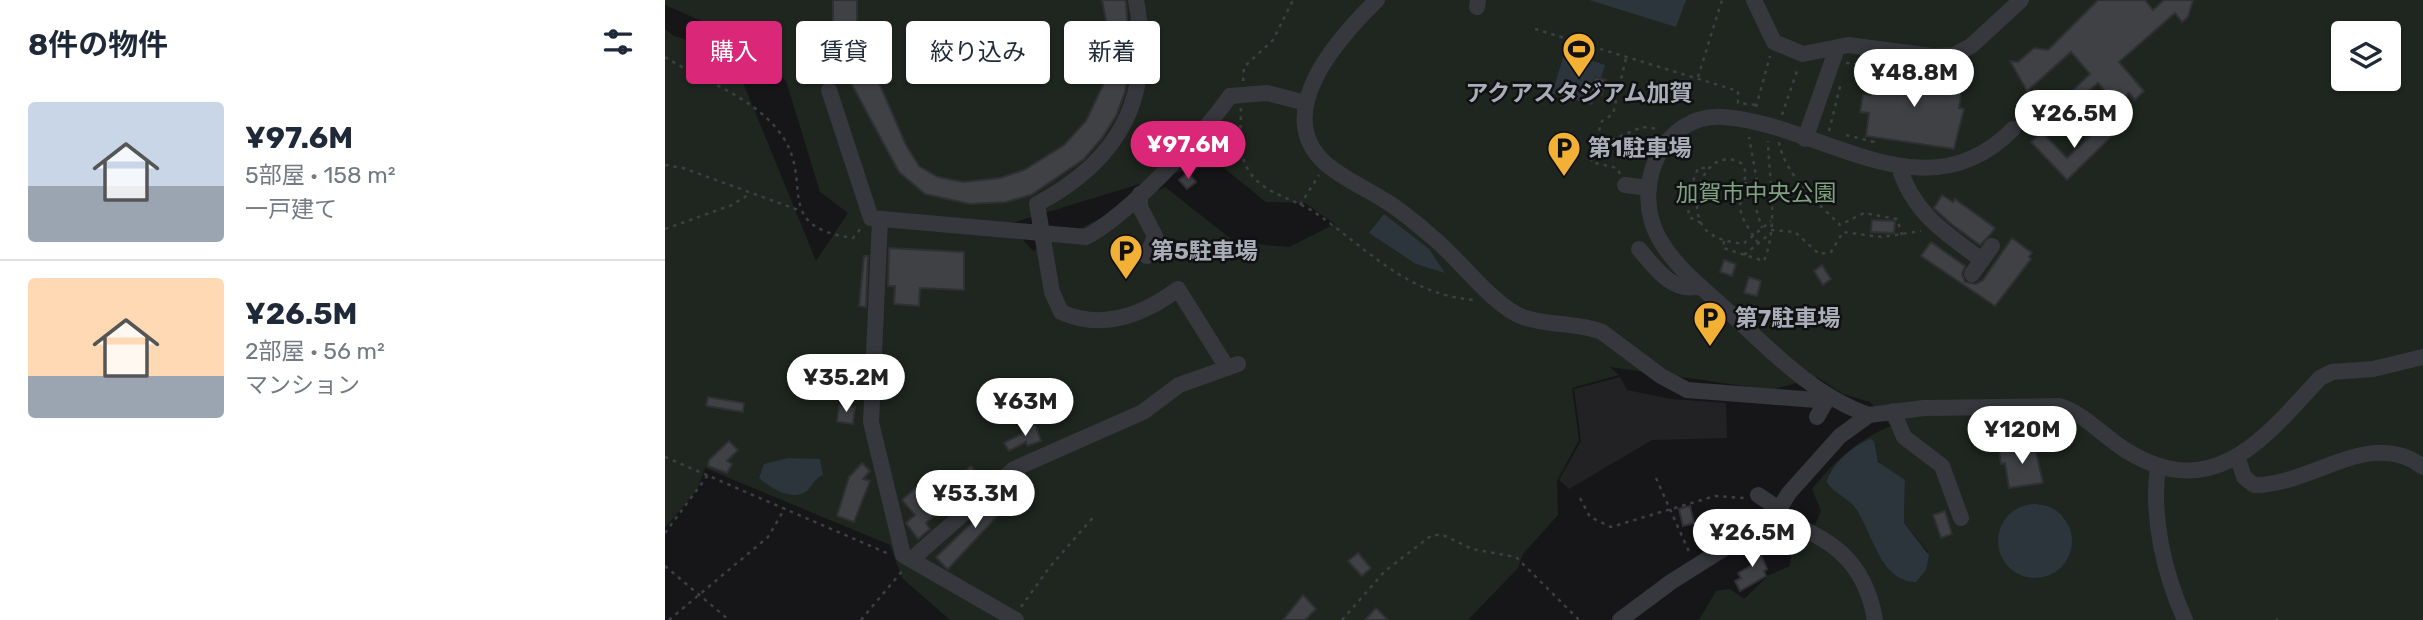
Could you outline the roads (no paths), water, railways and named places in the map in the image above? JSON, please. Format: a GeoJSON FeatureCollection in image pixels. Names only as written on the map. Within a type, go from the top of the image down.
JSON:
{"type":"FeatureCollection","features":[{"type":"Feature","properties":{"kind":"street"},"geometry":{"type":"LineString","coordinates":[[907,557],[1014,469],[1143,412],[1179,385],[1232,365],[1178,289],[1146,310],[1099,322],[1076,319],[1061,312],[1052,292],[1037,204],[1085,173],[1104,155],[1128,118],[1138,89],[1142,48],[1136,0]]}},
{"type":"Feature","properties":{"kind":"street"},"geometry":{"type":"LineString","coordinates":[[1377,0],[1316,74],[1307,92],[1306,128],[1313,149],[1327,164],[1412,220],[1462,262],[1501,302],[1524,317],[1602,332],[1661,376],[1687,390],[1816,400],[1829,396]]}},
{"type":"Feature","properties":{"kind":"street"},"geometry":{"type":"LineString","coordinates":[[1754,0],[1774,42],[1803,54],[1848,45],[1911,54],[1954,55],[1971,46],[2021,0]]}},
{"type":"Feature","properties":{"kind":"street"},"geometry":{"type":"LineString","coordinates":[[1805,139],[1825,90],[1837,48]]}},
{"type":"Feature","properties":{"kind":"street"},"geometry":{"type":"LineString","coordinates":[[829,90],[876,218],[871,422],[907,557],[1014,619]]}},
{"type":"Feature","properties":{"kind":"street"},"geometry":{"type":"LineString","coordinates":[[876,218],[1086,237],[1103,228],[1140,194],[1235,96],[1267,93],[1306,103]]}},
{"type":"Feature","properties":{"kind":"street"},"geometry":{"type":"LineString","coordinates":[[1869,415],[1829,396],[1800,375],[1670,256],[1650,219],[1649,188],[1655,159],[1677,130],[1707,119],[1723,117],[1764,126],[1899,166],[1943,169],[1964,163],[1989,149],[2013,129]]}},
{"type":"Feature","properties":{"kind":"street"},"geometry":{"type":"LineString","coordinates":[[1899,166],[1912,199],[1937,227],[1982,260]]}},
{"type":"Feature","properties":{"kind":"street"},"geometry":{"type":"LineString","coordinates":[[1625,185],[1649,188]]}},
{"type":"Feature","properties":{"kind":"street"},"geometry":{"type":"LineString","coordinates":[[1140,194],[1140,207],[1155,236],[1147,256]]}},
{"type":"Feature","properties":{"kind":"street"},"geometry":{"type":"LineString","coordinates":[[1972,274],[1992,246]]}},
{"type":"Feature","properties":{"kind":"street"},"geometry":{"type":"LineString","coordinates":[[1639,249],[1660,273],[1676,285],[1690,289],[1700,286]]}},
{"type":"Feature","properties":{"kind":"street"},"geometry":{"type":"LineString","coordinates":[[1620,620],[1776,513],[1840,436],[1869,415],[1893,411],[2060,406],[2074,411],[2127,451],[2158,466],[2199,468],[2238,459],[2266,438],[2320,378],[2332,372],[2373,369],[2423,357]]}},
{"type":"Feature","properties":{"kind":"street"},"geometry":{"type":"LineString","coordinates":[[1817,417],[1829,396]]}},
{"type":"Feature","properties":{"kind":"street"},"geometry":{"type":"LineString","coordinates":[[1893,411],[1904,437],[1942,466],[1961,518]]}},
{"type":"Feature","properties":{"kind":"street"},"geometry":{"type":"LineString","coordinates":[[2238,459],[2244,477],[2254,485],[2289,480],[2374,452],[2402,454],[2423,467]]}},
{"type":"Feature","properties":{"kind":"street"},"geometry":{"type":"LineString","coordinates":[[2158,466],[2155,510],[2171,585],[2185,620]]}},
{"type":"Feature","properties":{"kind":"street"},"geometry":{"type":"LineString","coordinates":[[1758,495],[1776,513],[1839,549],[1863,582],[1875,620]]}},
{"type":"Feature","properties":{"kind":"place","name":"アクアスタジアム加賀"},"geometry":{"type":"Point","coordinates":[1579,79]}},
{"type":"Feature","properties":{"kind":"place","name":"第1駐車場"},"geometry":{"type":"Point","coordinates":[1564,178]}},
{"type":"Feature","properties":{"kind":"place","name":"第5駐車場"},"geometry":{"type":"Point","coordinates":[1126,281]}},
{"type":"Feature","properties":{"kind":"place","name":"第7駐車場"},"geometry":{"type":"Point","coordinates":[1710,348]}},
{"type":"Feature","properties":{"kind":"park label","name":"加賀市中央公園"},"geometry":{"type":"Point","coordinates":[1756,193]}}]}
